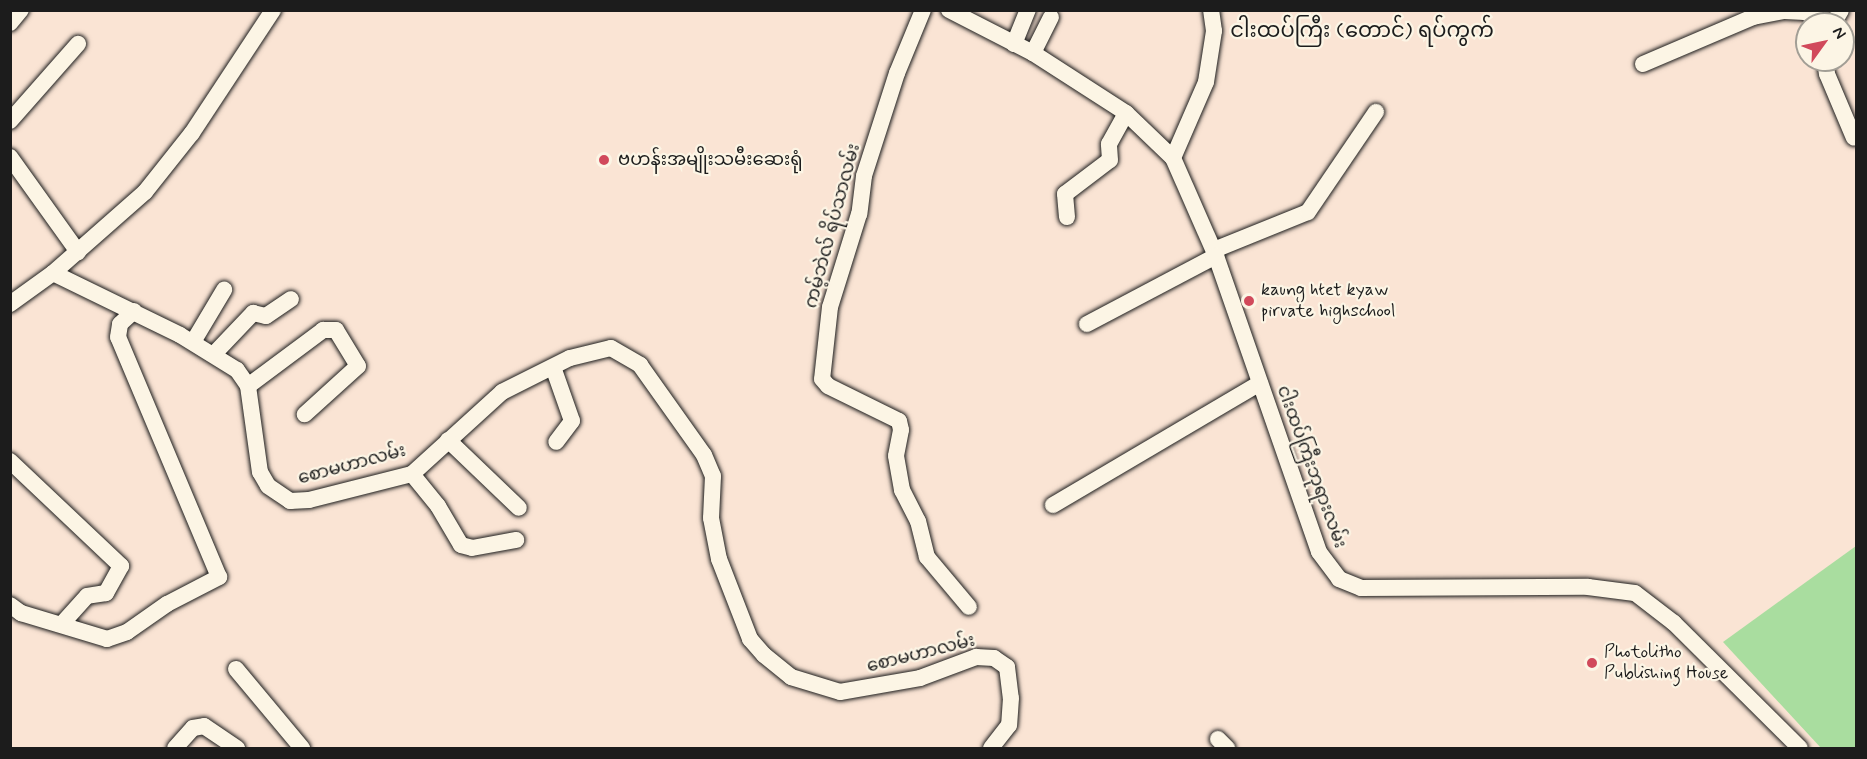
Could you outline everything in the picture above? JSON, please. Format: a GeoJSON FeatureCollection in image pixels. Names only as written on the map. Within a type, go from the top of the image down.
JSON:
{"type":"FeatureCollection","features":[{"type":"Feature","properties":{"kind":"street"},"geometry":{"type":"LineString","coordinates":[[10,23],[21,10]]}},
{"type":"Feature","properties":{"kind":"street"},"geometry":{"type":"LineString","coordinates":[[10,304],[53,273],[145,192],[192,133],[273,10]]}},
{"type":"Feature","properties":{"kind":"street","name":"ကမ့်ဘဲလ် ရိပ်သာလမ်း"},"geometry":{"type":"LineString","coordinates":[[923,10],[897,73],[864,176],[859,214],[830,307],[822,379],[828,386],[898,421],[901,430],[896,456],[902,490],[918,521],[927,557],[969,607]]}},
{"type":"Feature","properties":{"kind":"street","name":"ငါးထပ်ကြီးဘုရားလမ်း"},"geometry":{"type":"LineString","coordinates":[[949,10],[1033,53],[1126,113],[1173,158],[1215,253],[1319,552],[1339,579],[1361,588],[1580,586],[1635,593],[1674,622],[1800,748]]}},
{"type":"Feature","properties":{"kind":"street"},"geometry":{"type":"LineString","coordinates":[[1014,44],[1028,10]]}},
{"type":"Feature","properties":{"kind":"street"},"geometry":{"type":"LineString","coordinates":[[1173,158],[1206,82],[1214,31],[1211,10]]}},
{"type":"Feature","properties":{"kind":"street"},"geometry":{"type":"LineString","coordinates":[[1643,64],[1753,17],[1785,11],[1805,12]]}},
{"type":"Feature","properties":{"kind":"street"},"geometry":{"type":"LineString","coordinates":[[1033,53],[1051,17]]}},
{"type":"Feature","properties":{"kind":"street"},"geometry":{"type":"LineString","coordinates":[[10,121],[78,44]]}},
{"type":"Feature","properties":{"kind":"street"},"geometry":{"type":"LineString","coordinates":[[1827,72],[1854,138]]}},
{"type":"Feature","properties":{"kind":"street"},"geometry":{"type":"LineString","coordinates":[[1087,324],[1215,253],[1308,213],[1376,112]]}},
{"type":"Feature","properties":{"kind":"street"},"geometry":{"type":"LineString","coordinates":[[1067,217],[1065,194],[1110,160],[1109,144],[1126,113]]}},
{"type":"Feature","properties":{"kind":"street"},"geometry":{"type":"LineString","coordinates":[[10,157],[78,252]]}},
{"type":"Feature","properties":{"kind":"street"},"geometry":{"type":"LineString","coordinates":[[53,273],[134,311],[214,354],[237,370],[248,386],[323,330],[333,329],[358,366],[305,414]]}},
{"type":"Feature","properties":{"kind":"street"},"geometry":{"type":"LineString","coordinates":[[192,342],[224,290]]}},
{"type":"Feature","properties":{"kind":"street"},"geometry":{"type":"LineString","coordinates":[[214,354],[254,313],[269,315],[291,299]]}},
{"type":"Feature","properties":{"kind":"street"},"geometry":{"type":"LineString","coordinates":[[10,605],[21,613],[107,639],[116,637],[219,577],[118,337],[120,324],[134,311]]}},
{"type":"Feature","properties":{"kind":"street","name":"စောမဟာလမ်း"},"geometry":{"type":"LineString","coordinates":[[248,386],[260,472],[268,486],[290,501],[309,500],[412,474],[502,392],[553,367],[611,348],[640,365],[704,455],[713,476],[711,518],[718,560],[750,639],[764,655],[791,677],[840,692],[920,678],[976,657],[994,658],[1007,667],[1011,698],[1009,725],[991,748]]}},
{"type":"Feature","properties":{"kind":"street"},"geometry":{"type":"LineString","coordinates":[[553,367],[572,421],[556,442]]}},
{"type":"Feature","properties":{"kind":"street"},"geometry":{"type":"LineString","coordinates":[[1053,505],[1260,383]]}},
{"type":"Feature","properties":{"kind":"street"},"geometry":{"type":"LineString","coordinates":[[448,440],[519,508]]}},
{"type":"Feature","properties":{"kind":"street"},"geometry":{"type":"LineString","coordinates":[[10,462],[121,566],[106,593],[83,599],[62,624]]}},
{"type":"Feature","properties":{"kind":"street"},"geometry":{"type":"LineString","coordinates":[[412,474],[438,506],[461,545],[472,548],[516,540]]}},
{"type":"Feature","properties":{"kind":"street"},"geometry":{"type":"LineString","coordinates":[[236,669],[302,748]]}},
{"type":"Feature","properties":{"kind":"street"},"geometry":{"type":"LineString","coordinates":[[175,748],[193,728],[204,726],[237,748]]}},
{"type":"Feature","properties":{"kind":"green space"},"geometry":{"type":"Polygon","coordinates":[[[1856,546],[1856,748],[1821,748],[1723,642],[1856,546]]]}},
{"type":"Feature","properties":{"kind":"place","name":"ဗဟန်းအမျိုးသမီးဆေးရုံ"},"geometry":{"type":"Point","coordinates":[604,160]}},
{"type":"Feature","properties":{"kind":"place","name":"kaung htet kyaw pirvate highschool"},"geometry":{"type":"Point","coordinates":[1249,301]}},
{"type":"Feature","properties":{"kind":"place","name":"Photolitho Publishing House"},"geometry":{"type":"Point","coordinates":[1592,663]}},
{"type":"Feature","properties":{"kind":"district","name":"ငါးထပ်ကြီး (တောင်) ရပ်ကွက်"},"geometry":{"type":"Point","coordinates":[1362,31]}}]}
